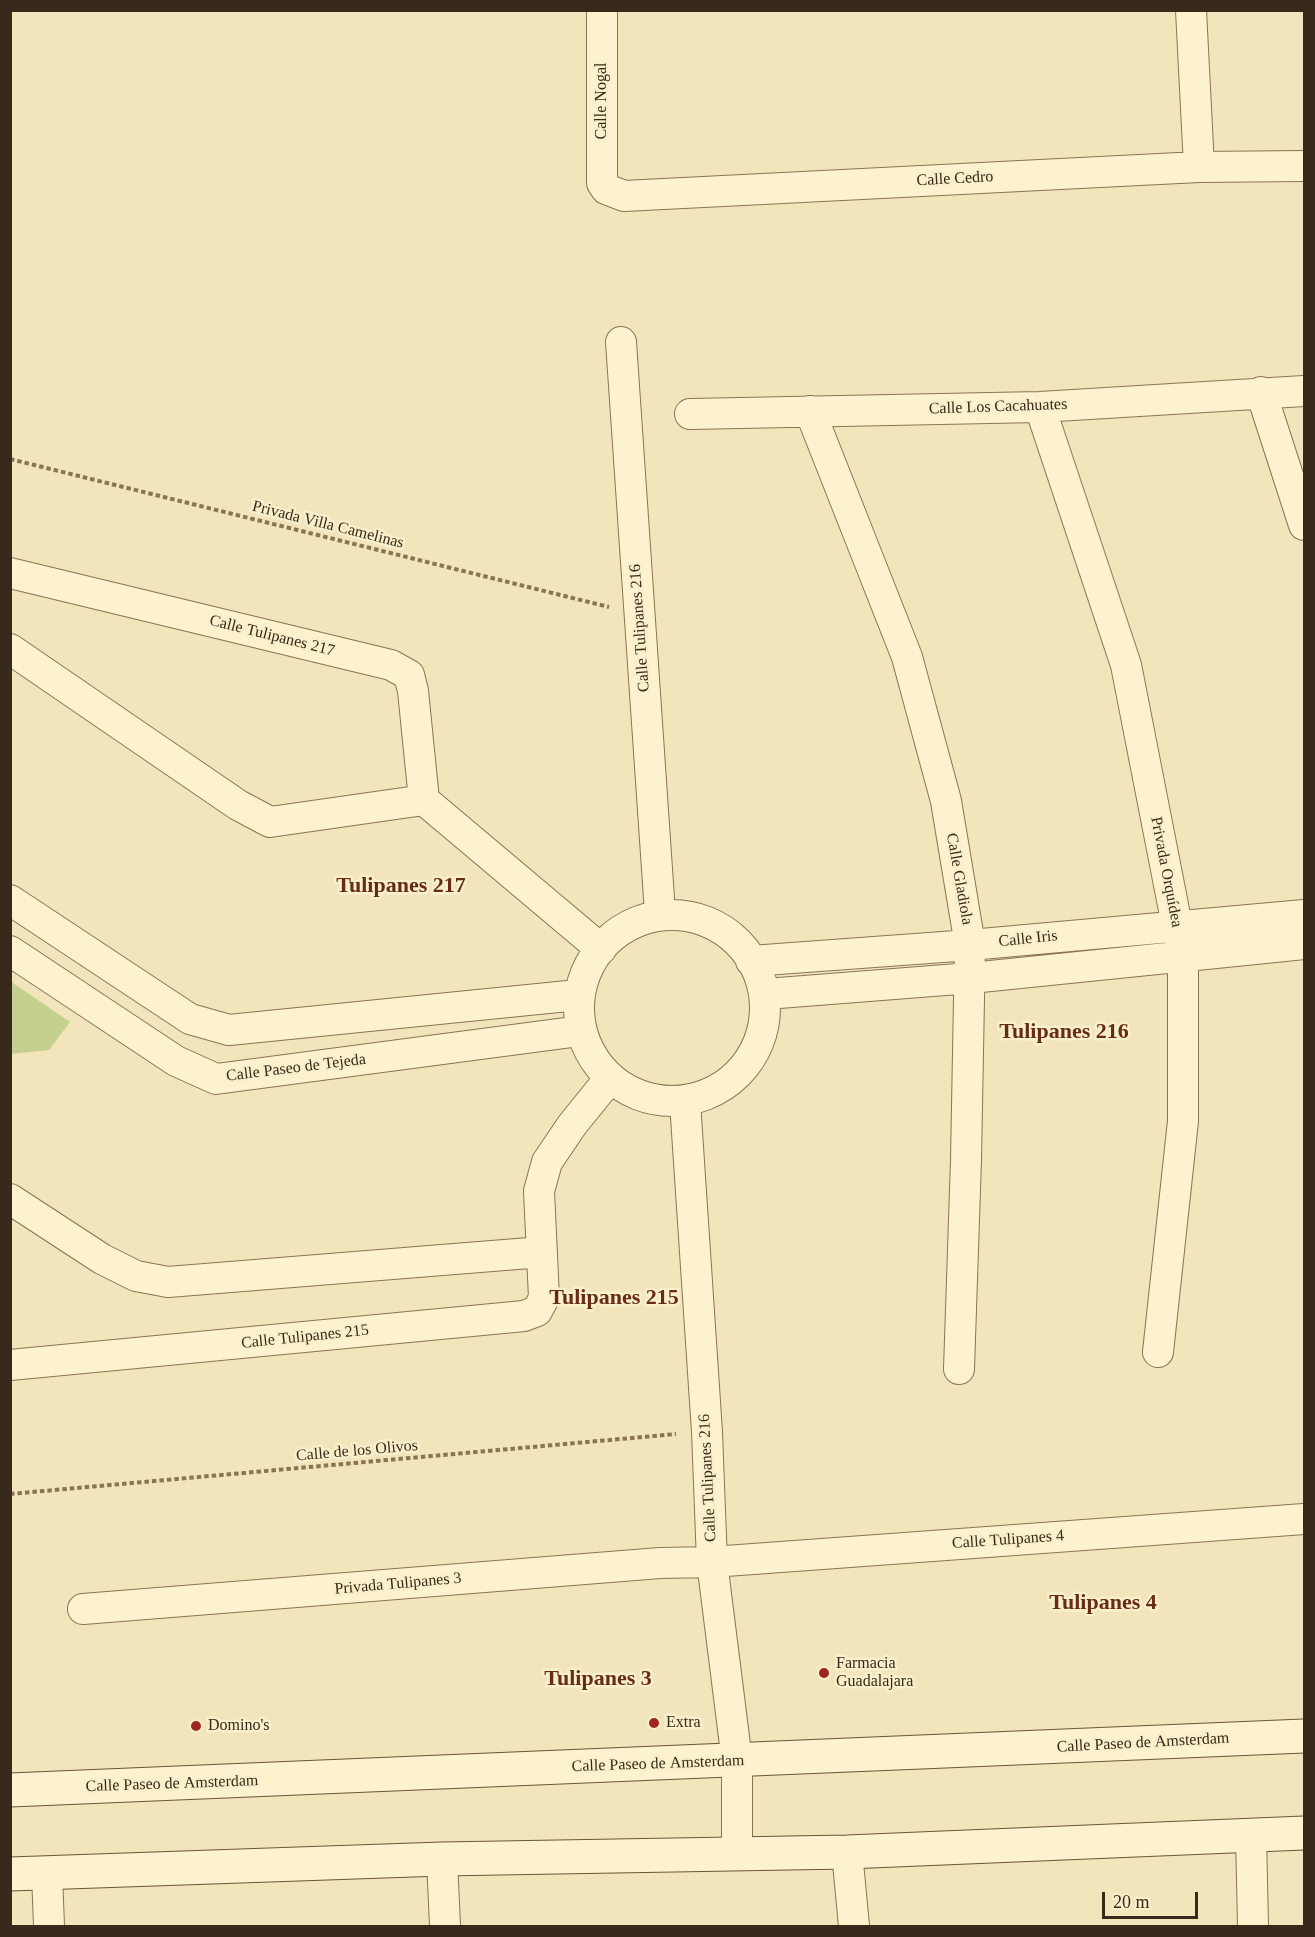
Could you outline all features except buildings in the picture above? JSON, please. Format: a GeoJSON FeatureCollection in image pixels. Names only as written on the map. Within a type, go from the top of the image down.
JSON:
{"type":"FeatureCollection","features":[{"type":"Feature","properties":{"kind":"main road","name":"Calle Paseo de Amsterdam"},"geometry":{"type":"LineString","coordinates":[[10,1790],[1305,1736]]}},
{"type":"Feature","properties":{"kind":"main road"},"geometry":{"type":"LineString","coordinates":[[10,1874],[442,1859],[847,1852],[1305,1833]]}},
{"type":"Feature","properties":{"kind":"street","name":"Calle Nogal"},"geometry":{"type":"LineString","coordinates":[[602,10],[602,183],[606,189]]}},
{"type":"Feature","properties":{"kind":"street"},"geometry":{"type":"LineString","coordinates":[[1191,10],[1199,167]]}},
{"type":"Feature","properties":{"kind":"street","name":"Calle Cedro"},"geometry":{"type":"LineString","coordinates":[[606,189],[624,196],[1199,167],[1305,166]]}},
{"type":"Feature","properties":{"kind":"street","name":"Calle Tulipanes 216"},"geometry":{"type":"LineString","coordinates":[[621,342],[660,913]]}},
{"type":"Feature","properties":{"kind":"street","name":"Calle Los Cacahuates"},"geometry":{"type":"LineString","coordinates":[[690,414],[1040,407],[1305,391]]}},
{"type":"Feature","properties":{"kind":"street"},"geometry":{"type":"LineString","coordinates":[[1261,392],[1305,525]]}},
{"type":"Feature","properties":{"kind":"street","name":"Privada Orquídea"},"geometry":{"type":"LineString","coordinates":[[1040,407],[1126,665],[1183,956],[1183,1121],[1158,1352]]}},
{"type":"Feature","properties":{"kind":"street","name":"Calle Gladiola"},"geometry":{"type":"LineString","coordinates":[[810,411],[907,657],[946,801],[970,945],[971,978],[959,1369]]}},
{"type":"Feature","properties":{"kind":"street","name":"Calle Tulipanes 217"},"geometry":{"type":"LineString","coordinates":[[10,573],[392,665],[409,675],[413,691],[423,800]]}},
{"type":"Feature","properties":{"kind":"street"},"geometry":{"type":"LineString","coordinates":[[10,649],[238,805],[270,822],[423,800],[601,949]]}},
{"type":"Feature","properties":{"kind":"street"},"geometry":{"type":"LineString","coordinates":[[10,900],[190,1019],[229,1030],[578,995]]}},
{"type":"Feature","properties":{"kind":"street"},"geometry":{"type":"LineString","coordinates":[[660,913],[685,915],[720,927],[751,961],[766,994],[765,1022],[753,1057],[728,1084],[685,1102],[658,1102],[624,1089],[596,1064],[580,1031],[578,995],[590,960],[615,933],[660,913]]}},
{"type":"Feature","properties":{"kind":"street","name":"Calle Iris"},"geometry":{"type":"LineString","coordinates":[[751,961],[970,945],[1305,915]]}},
{"type":"Feature","properties":{"kind":"street","name":"Calle Iris"},"geometry":{"type":"LineString","coordinates":[[766,994],[971,978],[1305,944]]}},
{"type":"Feature","properties":{"kind":"street","name":"Calle Paseo de Tejeda"},"geometry":{"type":"LineString","coordinates":[[10,951],[176,1061],[216,1079],[580,1031]]}},
{"type":"Feature","properties":{"kind":"street","name":"Calle Tulipanes 215"},"geometry":{"type":"LineString","coordinates":[[10,1365],[524,1316],[537,1311],[544,1298],[539,1191],[547,1162],[572,1125],[610,1078]]}},
{"type":"Feature","properties":{"kind":"street","name":"Calle Tulipanes 216"},"geometry":{"type":"LineString","coordinates":[[685,1102],[707,1432],[712,1562],[738,1761],[737,1853]]}},
{"type":"Feature","properties":{"kind":"street"},"geometry":{"type":"LineString","coordinates":[[10,1199],[102,1259],[136,1276],[168,1282],[542,1252]]}},
{"type":"Feature","properties":{"kind":"street","name":"Calle Tulipanes 4"},"geometry":{"type":"LineString","coordinates":[[712,1562],[1305,1520]]}},
{"type":"Feature","properties":{"kind":"street","name":"Privada Tulipanes 3"},"geometry":{"type":"LineString","coordinates":[[83,1609],[660,1563],[712,1562]]}},
{"type":"Feature","properties":{"kind":"street"},"geometry":{"type":"LineString","coordinates":[[1251,1835],[1253,1926]]}},
{"type":"Feature","properties":{"kind":"street"},"geometry":{"type":"LineString","coordinates":[[847,1852],[854,1926]]}},
{"type":"Feature","properties":{"kind":"street"},"geometry":{"type":"LineString","coordinates":[[442,1859],[445,1926]]}},
{"type":"Feature","properties":{"kind":"street"},"geometry":{"type":"LineString","coordinates":[[47,1874],[49,1926]]}},
{"type":"Feature","properties":{"kind":"path","name":"Privada Villa Camelinas"},"geometry":{"type":"LineString","coordinates":[[10,459],[639,615]]}},
{"type":"Feature","properties":{"kind":"path","name":"Calle de los Olivos"},"geometry":{"type":"LineString","coordinates":[[10,1494],[707,1432]]}},
{"type":"Feature","properties":{"kind":"green space"},"geometry":{"type":"Polygon","coordinates":[[[10,981],[70,1022],[49,1050],[11,1054],[10,981]]]}},
{"type":"Feature","properties":{"kind":"place","name":"Farmacia Guadalajara"},"geometry":{"type":"Point","coordinates":[824,1673]}},
{"type":"Feature","properties":{"kind":"place","name":"Extra"},"geometry":{"type":"Point","coordinates":[654,1723]}},
{"type":"Feature","properties":{"kind":"place","name":"Domino's"},"geometry":{"type":"Point","coordinates":[196,1726]}},
{"type":"Feature","properties":{"kind":"district","name":"Tulipanes 217"},"geometry":{"type":"Point","coordinates":[401,886]}},
{"type":"Feature","properties":{"kind":"district","name":"Tulipanes 216"},"geometry":{"type":"Point","coordinates":[1064,1032]}},
{"type":"Feature","properties":{"kind":"district","name":"Tulipanes 215"},"geometry":{"type":"Point","coordinates":[614,1298]}},
{"type":"Feature","properties":{"kind":"district","name":"Tulipanes 4"},"geometry":{"type":"Point","coordinates":[1103,1603]}},
{"type":"Feature","properties":{"kind":"district","name":"Tulipanes 3"},"geometry":{"type":"Point","coordinates":[598,1679]}}]}
